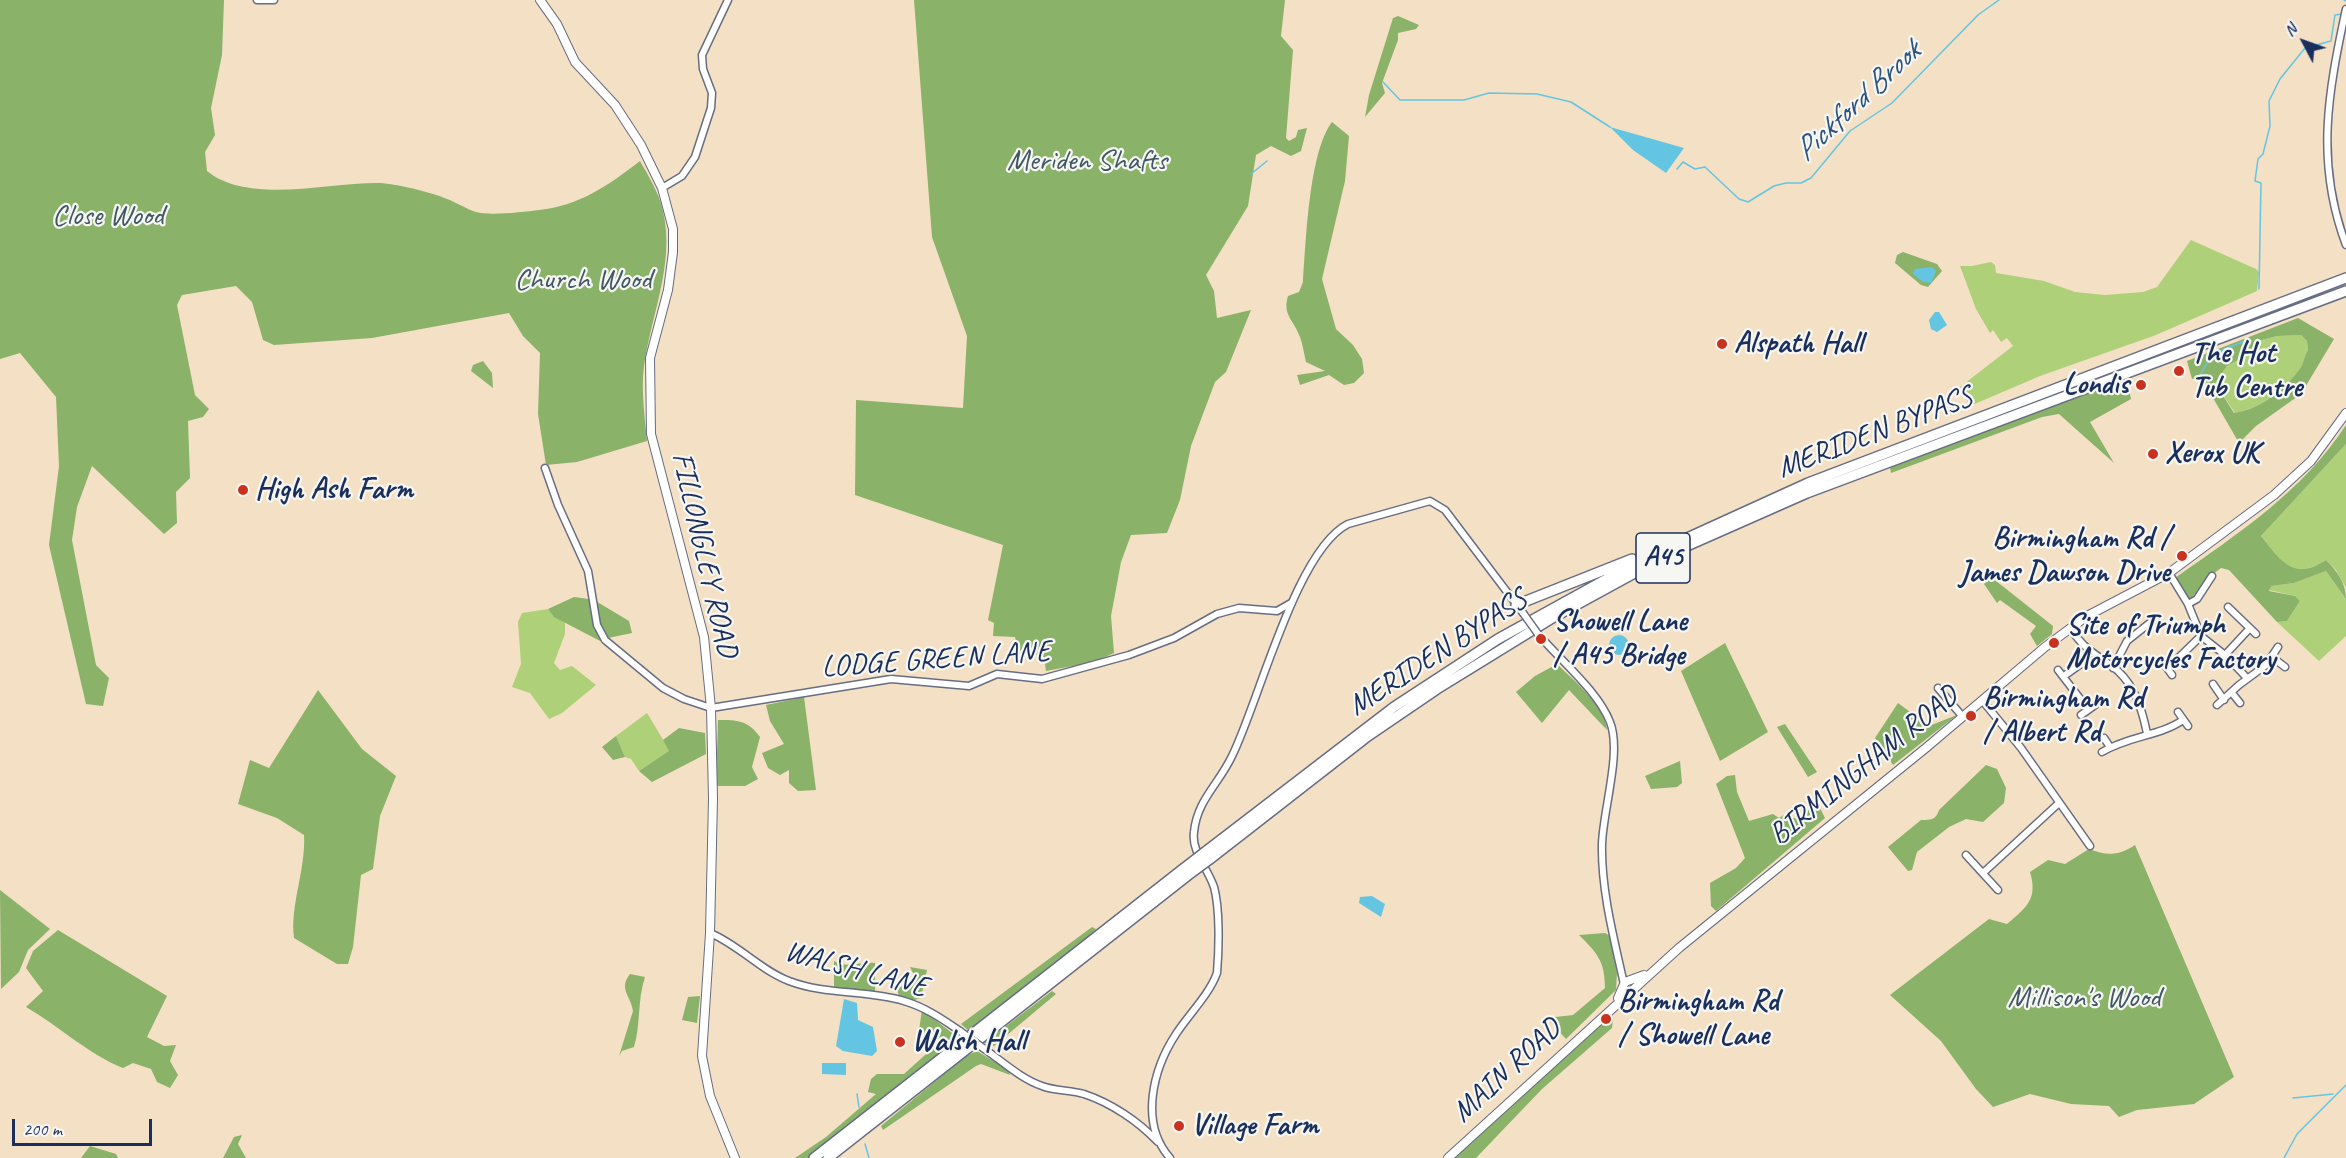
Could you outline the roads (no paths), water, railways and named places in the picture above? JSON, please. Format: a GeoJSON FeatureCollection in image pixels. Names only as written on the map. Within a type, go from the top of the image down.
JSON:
{"type":"FeatureCollection","features":[{"type":"Feature","properties":{"kind":"highway","name":"MERIDEN BYPASS"},"geometry":{"type":"LineString","coordinates":[[1208,855],[1394,707],[1498,639],[1652,554],[1808,483],[2345,278]]}},
{"type":"Feature","properties":{"kind":"highway","name":"MERIDEN BYPASS"},"geometry":{"type":"LineString","coordinates":[[814,1158],[1185,872],[1360,742],[1437,689],[1554,616],[1671,553],[1816,490],[2346,291]]}},
{"type":"Feature","properties":{"kind":"highway"},"geometry":{"type":"LineString","coordinates":[[1516,605],[1635,558],[1652,554]]}},
{"type":"Feature","properties":{"kind":"highway","name":"MERIDEN BYPASS"},"geometry":{"type":"LineString","coordinates":[[828,1158],[1185,872]]}},
{"type":"Feature","properties":{"kind":"main road","name":"FILLONGLEY ROAD"},"geometry":{"type":"LineString","coordinates":[[540,0],[557,24],[575,62],[622,115],[641,145],[662,189],[673,229],[673,252],[668,290],[650,358],[651,434],[704,637],[711,708],[710,933],[702,1056],[710,1096],[735,1158]]}},
{"type":"Feature","properties":{"kind":"main road","name":"BIRMINGHAM ROAD"},"geometry":{"type":"LineString","coordinates":[[1629,985],[1665,960],[2070,628],[2169,573],[2293,479],[2326,443],[2346,413]]}},
{"type":"Feature","properties":{"kind":"main road","name":"MAIN ROAD"},"geometry":{"type":"LineString","coordinates":[[1448,1158],[1599,1019],[1629,985]]}},
{"type":"Feature","properties":{"kind":"street"},"geometry":{"type":"LineString","coordinates":[[257,0],[274,0]]}},
{"type":"Feature","properties":{"kind":"street"},"geometry":{"type":"LineString","coordinates":[[662,189],[682,176],[694,158],[713,100],[702,55],[728,0]]}},
{"type":"Feature","properties":{"kind":"street"},"geometry":{"type":"LineString","coordinates":[[2345,13],[2326,129],[2334,208],[2346,245]]}},
{"type":"Feature","properties":{"kind":"street"},"geometry":{"type":"LineString","coordinates":[[545,468],[558,505],[588,571],[597,625],[605,640],[663,688],[684,699],[711,708]]}},
{"type":"Feature","properties":{"kind":"street"},"geometry":{"type":"LineString","coordinates":[[1170,1158],[1151,1130],[1151,1103],[1156,1080],[1174,1037],[1212,984],[1216,973],[1215,890],[1195,846],[1193,834],[1199,809],[1233,756],[1293,601],[1322,548],[1340,528],[1429,500],[1445,510],[1538,634],[1594,696],[1611,726],[1614,753],[1604,819],[1603,869],[1621,972],[1629,985]]}},
{"type":"Feature","properties":{"kind":"street"},"geometry":{"type":"LineString","coordinates":[[2169,573],[2188,604],[2201,636],[2225,655],[2247,678]]}},
{"type":"Feature","properties":{"kind":"street"},"geometry":{"type":"LineString","coordinates":[[2188,604],[2197,599],[2212,576]]}},
{"type":"Feature","properties":{"kind":"street"},"geometry":{"type":"LineString","coordinates":[[2196,585],[2203,590]]}},
{"type":"Feature","properties":{"kind":"street"},"geometry":{"type":"LineString","coordinates":[[1284,621],[1277,611],[1293,601]]}},
{"type":"Feature","properties":{"kind":"street"},"geometry":{"type":"LineString","coordinates":[[2228,607],[2256,634]]}},
{"type":"Feature","properties":{"kind":"street"},"geometry":{"type":"LineString","coordinates":[[2237,614],[2242,607]]}},
{"type":"Feature","properties":{"kind":"street","name":"LODGE GREEN LANE"},"geometry":{"type":"LineString","coordinates":[[711,708],[891,679],[969,686],[997,674],[1042,679],[1129,656],[1174,638],[1217,614],[1239,608],[1277,611]]}},
{"type":"Feature","properties":{"kind":"street"},"geometry":{"type":"LineString","coordinates":[[2114,668],[2127,641],[2156,618]]}},
{"type":"Feature","properties":{"kind":"street"},"geometry":{"type":"LineString","coordinates":[[2146,625],[2151,633]]}},
{"type":"Feature","properties":{"kind":"street"},"geometry":{"type":"LineString","coordinates":[[2070,628],[2090,652],[2114,668],[2138,698],[2147,733]]}},
{"type":"Feature","properties":{"kind":"street"},"geometry":{"type":"LineString","coordinates":[[2225,655],[2250,628]]}},
{"type":"Feature","properties":{"kind":"street"},"geometry":{"type":"LineString","coordinates":[[2172,675],[2166,665],[2201,636]]}},
{"type":"Feature","properties":{"kind":"street"},"geometry":{"type":"LineString","coordinates":[[2217,705],[2272,657],[2278,647]]}},
{"type":"Feature","properties":{"kind":"street"},"geometry":{"type":"LineString","coordinates":[[2064,676],[2082,663],[2090,652]]}},
{"type":"Feature","properties":{"kind":"street"},"geometry":{"type":"LineString","coordinates":[[2272,657],[2285,667]]}},
{"type":"Feature","properties":{"kind":"street"},"geometry":{"type":"LineString","coordinates":[[2058,670],[2092,707],[2081,715]]}},
{"type":"Feature","properties":{"kind":"street"},"geometry":{"type":"LineString","coordinates":[[2213,684],[2224,700]]}},
{"type":"Feature","properties":{"kind":"street"},"geometry":{"type":"LineString","coordinates":[[1938,688],[1963,717]]}},
{"type":"Feature","properties":{"kind":"street"},"geometry":{"type":"LineString","coordinates":[[2232,693],[2240,703]]}},
{"type":"Feature","properties":{"kind":"street"},"geometry":{"type":"LineString","coordinates":[[1982,700],[2021,748],[2090,846]]}},
{"type":"Feature","properties":{"kind":"street"},"geometry":{"type":"LineString","coordinates":[[2178,712],[2188,726]]}},
{"type":"Feature","properties":{"kind":"street"},"geometry":{"type":"LineString","coordinates":[[2102,752],[2147,733],[2174,726],[2183,720]]}},
{"type":"Feature","properties":{"kind":"street"},"geometry":{"type":"LineString","coordinates":[[2104,738],[2110,747]]}},
{"type":"Feature","properties":{"kind":"street"},"geometry":{"type":"LineString","coordinates":[[1983,873],[2059,803]]}},
{"type":"Feature","properties":{"kind":"street"},"geometry":{"type":"LineString","coordinates":[[1966,855],[1998,890]]}},
{"type":"Feature","properties":{"kind":"street","name":"WALSH LANE"},"geometry":{"type":"LineString","coordinates":[[710,933],[721,938],[764,969],[787,981],[804,986],[902,1000],[928,1010],[1025,1078],[1042,1086],[1082,1094],[1100,1101],[1151,1130]]}},
{"type":"Feature","properties":{"kind":"water"},"geometry":{"type":"Polygon","coordinates":[[[1610,127],[1684,148],[1666,173],[1633,150],[1610,127]]]}},
{"type":"Feature","properties":{"kind":"water"},"geometry":{"type":"Polygon","coordinates":[[[1932,267],[1936,271],[1931,283],[1923,282],[1913,274],[1915,269],[1932,267]]]}},
{"type":"Feature","properties":{"kind":"water"},"geometry":{"type":"Polygon","coordinates":[[[1935,312],[1939,312],[1947,325],[1937,332],[1931,329],[1929,320],[1935,312]]]}},
{"type":"Feature","properties":{"kind":"water"},"geometry":{"type":"Polygon","coordinates":[[[1619,635],[1626,638],[1629,645],[1626,652],[1619,655],[1612,652],[1609,645],[1612,638],[1619,635]]]}},
{"type":"Feature","properties":{"kind":"water"},"geometry":{"type":"Polygon","coordinates":[[[1372,896],[1385,904],[1381,917],[1359,903],[1360,897],[1372,896]]]}},
{"type":"Feature","properties":{"kind":"water"},"geometry":{"type":"Polygon","coordinates":[[[844,999],[857,1003],[858,1020],[873,1027],[877,1051],[872,1056],[843,1051],[836,1046],[844,999]]]}},
{"type":"Feature","properties":{"kind":"water"},"geometry":{"type":"Polygon","coordinates":[[[822,1063],[846,1063],[846,1075],[822,1074],[822,1063]]]}},
{"type":"Feature","properties":{"kind":"waterway","name":"Pickford Brook"},"geometry":{"type":"LineString","coordinates":[[1677,169],[1683,162],[1695,169],[1705,167],[1739,199],[1748,202],[1774,186],[1801,183],[1811,178],[1850,131],[1892,103],[1978,15],[1999,0]]}},
{"type":"Feature","properties":{"kind":"waterway"},"geometry":{"type":"LineString","coordinates":[[2259,289],[2261,183],[2255,181],[2258,159],[2263,154],[2270,126],[2269,101],[2280,79],[2305,48],[2331,41],[2335,15],[2342,14]]}},
{"type":"Feature","properties":{"kind":"waterway"},"geometry":{"type":"LineString","coordinates":[[1383,82],[1400,100],[1464,100],[1489,93],[1537,94],[1571,102],[1610,127]]}},
{"type":"Feature","properties":{"kind":"waterway"},"geometry":{"type":"LineString","coordinates":[[1251,174],[1267,161]]}},
{"type":"Feature","properties":{"kind":"waterway"},"geometry":{"type":"LineString","coordinates":[[2200,375],[2212,354],[2245,341]]}},
{"type":"Feature","properties":{"kind":"waterway"},"geometry":{"type":"LineString","coordinates":[[2284,1158],[2297,1134],[2346,1085]]}},
{"type":"Feature","properties":{"kind":"waterway"},"geometry":{"type":"LineString","coordinates":[[857,1094],[859,1107]]}},
{"type":"Feature","properties":{"kind":"waterway"},"geometry":{"type":"LineString","coordinates":[[2293,1098],[2333,1094]]}},
{"type":"Feature","properties":{"kind":"waterway"},"geometry":{"type":"LineString","coordinates":[[865,1144],[869,1158]]}},
{"type":"Feature","properties":{"kind":"place","name":"Alspath Hall"},"geometry":{"type":"Point","coordinates":[1722,344]}},
{"type":"Feature","properties":{"kind":"place","name":"The Hot Tub Centre"},"geometry":{"type":"Point","coordinates":[2179,371]}},
{"type":"Feature","properties":{"kind":"place","name":"Londis"},"geometry":{"type":"Point","coordinates":[2141,385]}},
{"type":"Feature","properties":{"kind":"place","name":"Xerox UK"},"geometry":{"type":"Point","coordinates":[2153,454]}},
{"type":"Feature","properties":{"kind":"place","name":"High Ash Farm"},"geometry":{"type":"Point","coordinates":[243,490]}},
{"type":"Feature","properties":{"kind":"place","name":"Birmingham Rd / James Dawson Drive"},"geometry":{"type":"Point","coordinates":[2182,556]}},
{"type":"Feature","properties":{"kind":"place","name":"Showell Lane / A45 Bridge"},"geometry":{"type":"Point","coordinates":[1541,639]}},
{"type":"Feature","properties":{"kind":"place","name":"Site of Triumph Motorcycles Factory"},"geometry":{"type":"Point","coordinates":[2054,643]}},
{"type":"Feature","properties":{"kind":"place","name":"Birmingham Rd / Albert Rd"},"geometry":{"type":"Point","coordinates":[1971,716]}},
{"type":"Feature","properties":{"kind":"place","name":"Birmingham Rd / Showell Lane"},"geometry":{"type":"Point","coordinates":[1606,1019]}},
{"type":"Feature","properties":{"kind":"place","name":"Walsh Hall"},"geometry":{"type":"Point","coordinates":[900,1042]}},
{"type":"Feature","properties":{"kind":"place","name":"Village Farm"},"geometry":{"type":"Point","coordinates":[1179,1126]}},
{"type":"Feature","properties":{"kind":"park label","name":"Meriden Shafts"},"geometry":{"type":"Point","coordinates":[1087,161]}},
{"type":"Feature","properties":{"kind":"park label","name":"Close Wood"},"geometry":{"type":"Point","coordinates":[108,216]}},
{"type":"Feature","properties":{"kind":"park label","name":"Church Wood"},"geometry":{"type":"Point","coordinates":[583,280]}},
{"type":"Feature","properties":{"kind":"park label","name":"Millison's Wood"},"geometry":{"type":"Point","coordinates":[2084,998]}}]}
